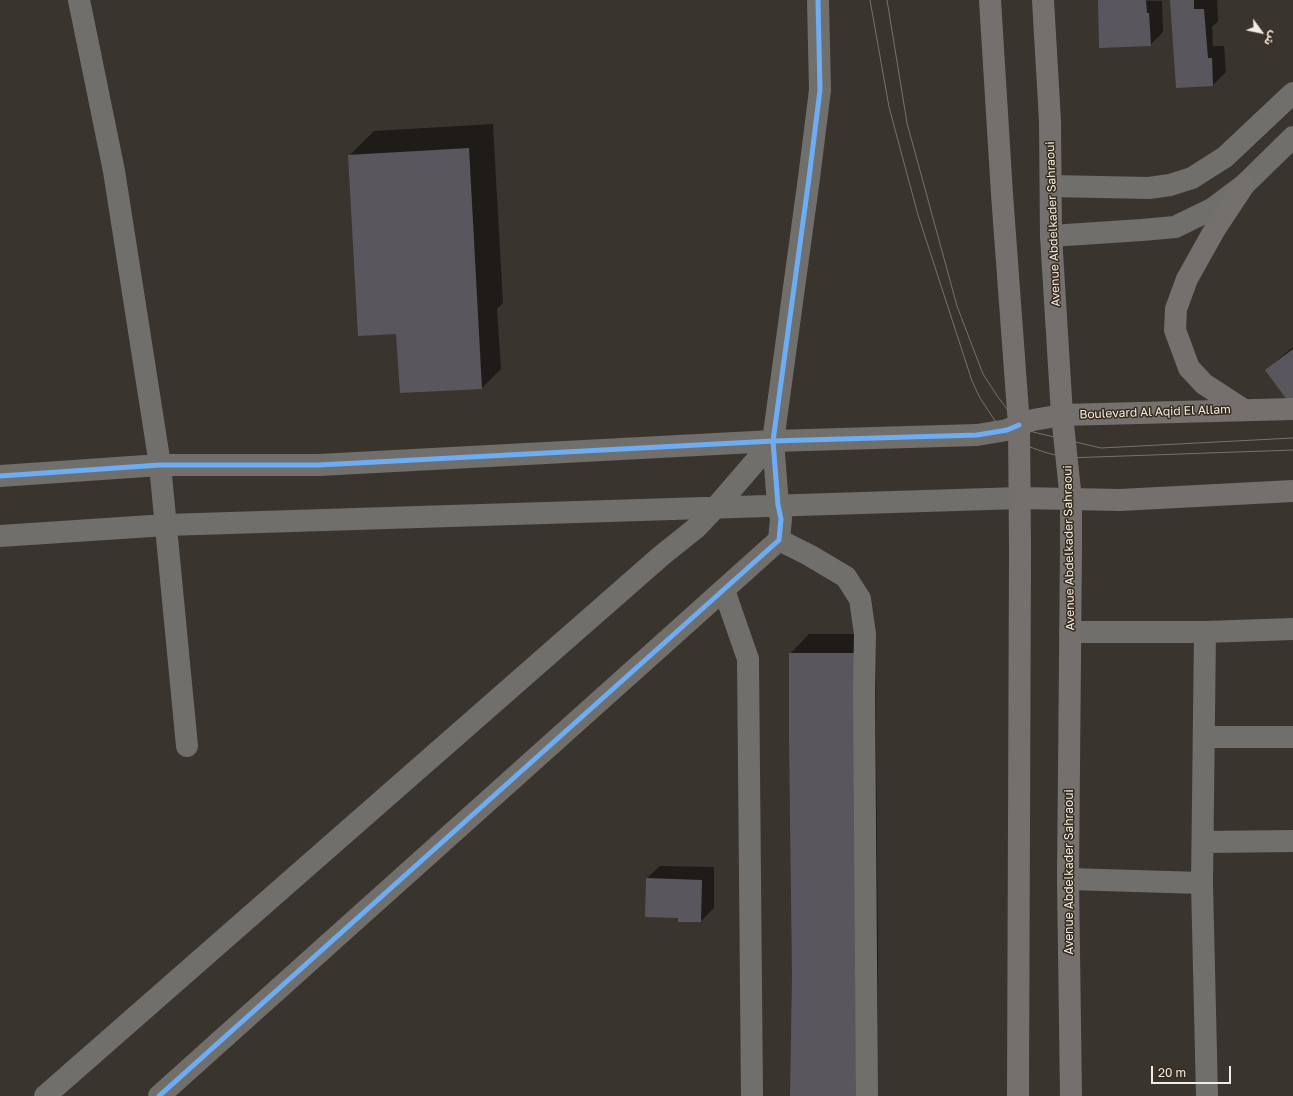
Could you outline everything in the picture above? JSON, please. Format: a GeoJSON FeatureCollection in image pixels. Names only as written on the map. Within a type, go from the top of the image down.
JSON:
{"type":"FeatureCollection","features":[{"type":"Feature","properties":{"kind":"main road"},"geometry":{"type":"LineString","coordinates":[[990,0],[1002,194],[1019,425],[1018,1096]]}},
{"type":"Feature","properties":{"kind":"main road","name":"Avenue Abdelkader Sahraoui"},"geometry":{"type":"LineString","coordinates":[[1043,0],[1050,120],[1051,236],[1062,415],[1068,458],[1070,500],[1068,879],[1071,1096]]}},
{"type":"Feature","properties":{"kind":"main road"},"geometry":{"type":"LineString","coordinates":[[1244,185],[1215,229],[1187,279],[1176,309],[1175,330],[1189,368],[1204,384],[1244,410]]}},
{"type":"Feature","properties":{"kind":"main road","name":"Boulevard Al Aqid El Allam"},"geometry":{"type":"LineString","coordinates":[[1019,425],[1033,420],[1062,415],[1293,408]]}},
{"type":"Feature","properties":{"kind":"main road"},"geometry":{"type":"LineString","coordinates":[[1020,498],[1120,500],[1293,491]]}},
{"type":"Feature","properties":{"kind":"street"},"geometry":{"type":"LineString","coordinates":[[79,0],[114,171],[160,465],[187,746]]}},
{"type":"Feature","properties":{"kind":"street"},"geometry":{"type":"LineString","coordinates":[[159,1096],[779,540],[781,519],[778,506],[772,441],[820,90],[818,0]]}},
{"type":"Feature","properties":{"kind":"street"},"geometry":{"type":"LineString","coordinates":[[1051,186],[1149,188],[1170,185],[1192,178],[1225,157],[1293,93]]}},
{"type":"Feature","properties":{"kind":"street"},"geometry":{"type":"LineString","coordinates":[[1051,236],[1175,227],[1212,209],[1244,185],[1293,137]]}},
{"type":"Feature","properties":{"kind":"street"},"geometry":{"type":"LineString","coordinates":[[0,476],[160,465],[319,465],[772,441],[977,435],[1006,430],[1019,425]]}},
{"type":"Feature","properties":{"kind":"street"},"geometry":{"type":"LineString","coordinates":[[45,1096],[661,556],[696,528],[772,441]]}},
{"type":"Feature","properties":{"kind":"street"},"geometry":{"type":"LineString","coordinates":[[0,536],[166,525],[716,506],[778,506],[1020,498]]}},
{"type":"Feature","properties":{"kind":"street"},"geometry":{"type":"LineString","coordinates":[[779,540],[809,555],[846,577],[860,600],[865,634],[864,689],[867,1096]]}},
{"type":"Feature","properties":{"kind":"street"},"geometry":{"type":"LineString","coordinates":[[724,590],[748,659],[752,1096]]}},
{"type":"Feature","properties":{"kind":"street"},"geometry":{"type":"LineString","coordinates":[[1070,632],[1205,632],[1293,629]]}},
{"type":"Feature","properties":{"kind":"street"},"geometry":{"type":"LineString","coordinates":[[1205,632],[1202,883],[1207,1096]]}},
{"type":"Feature","properties":{"kind":"street"},"geometry":{"type":"LineString","coordinates":[[1204,738],[1293,737]]}},
{"type":"Feature","properties":{"kind":"street"},"geometry":{"type":"LineString","coordinates":[[1203,842],[1293,841]]}},
{"type":"Feature","properties":{"kind":"street"},"geometry":{"type":"LineString","coordinates":[[1068,879],[1202,883]]}},
{"type":"Feature","properties":{"kind":"building"},"geometry":{"type":"Polygon","coordinates":[[[1098,0],[1146,0],[1147,13],[1149,13],[1151,46],[1099,48],[1098,0]]]}},
{"type":"Feature","properties":{"kind":"building"},"geometry":{"type":"Polygon","coordinates":[[[1170,0],[1194,0],[1194,9],[1204,9],[1208,58],[1212,58],[1213,86],[1176,88],[1170,0]]]}},
{"type":"Feature","properties":{"kind":"building"},"geometry":{"type":"Polygon","coordinates":[[[469,148],[482,389],[400,393],[396,334],[358,336],[348,155],[469,148]]]}},
{"type":"Feature","properties":{"kind":"building"},"geometry":{"type":"Polygon","coordinates":[[[1293,349],[1293,402],[1290,404],[1265,370],[1293,349]]]}},
{"type":"Feature","properties":{"kind":"building"},"geometry":{"type":"Polygon","coordinates":[[[789,653],[856,653],[859,1096],[790,1096],[792,975],[789,653]]]}},
{"type":"Feature","properties":{"kind":"building"},"geometry":{"type":"Polygon","coordinates":[[[646,878],[702,880],[701,922],[678,922],[678,918],[645,917],[646,878]]]}},
{"type":"Feature","properties":{"kind":"tram line"},"geometry":{"type":"LineString","coordinates":[[870,0],[889,107],[918,215],[972,381],[980,398],[1001,430],[1019,443],[1067,458],[1293,450]]}},
{"type":"Feature","properties":{"kind":"tram line"},"geometry":{"type":"LineString","coordinates":[[887,0],[907,123],[957,306],[983,374],[1019,425],[1033,432],[1101,448],[1293,438]]}},
{"type":"Feature","properties":{"kind":"cycle path"},"geometry":{"type":"LineString","coordinates":[[159,1096],[779,540],[781,519],[778,505],[773,441],[820,90],[818,0]]}},
{"type":"Feature","properties":{"kind":"cycle path"},"geometry":{"type":"LineString","coordinates":[[0,476],[160,465],[319,465],[773,441],[977,435],[1007,430],[1019,425]]}}]}
